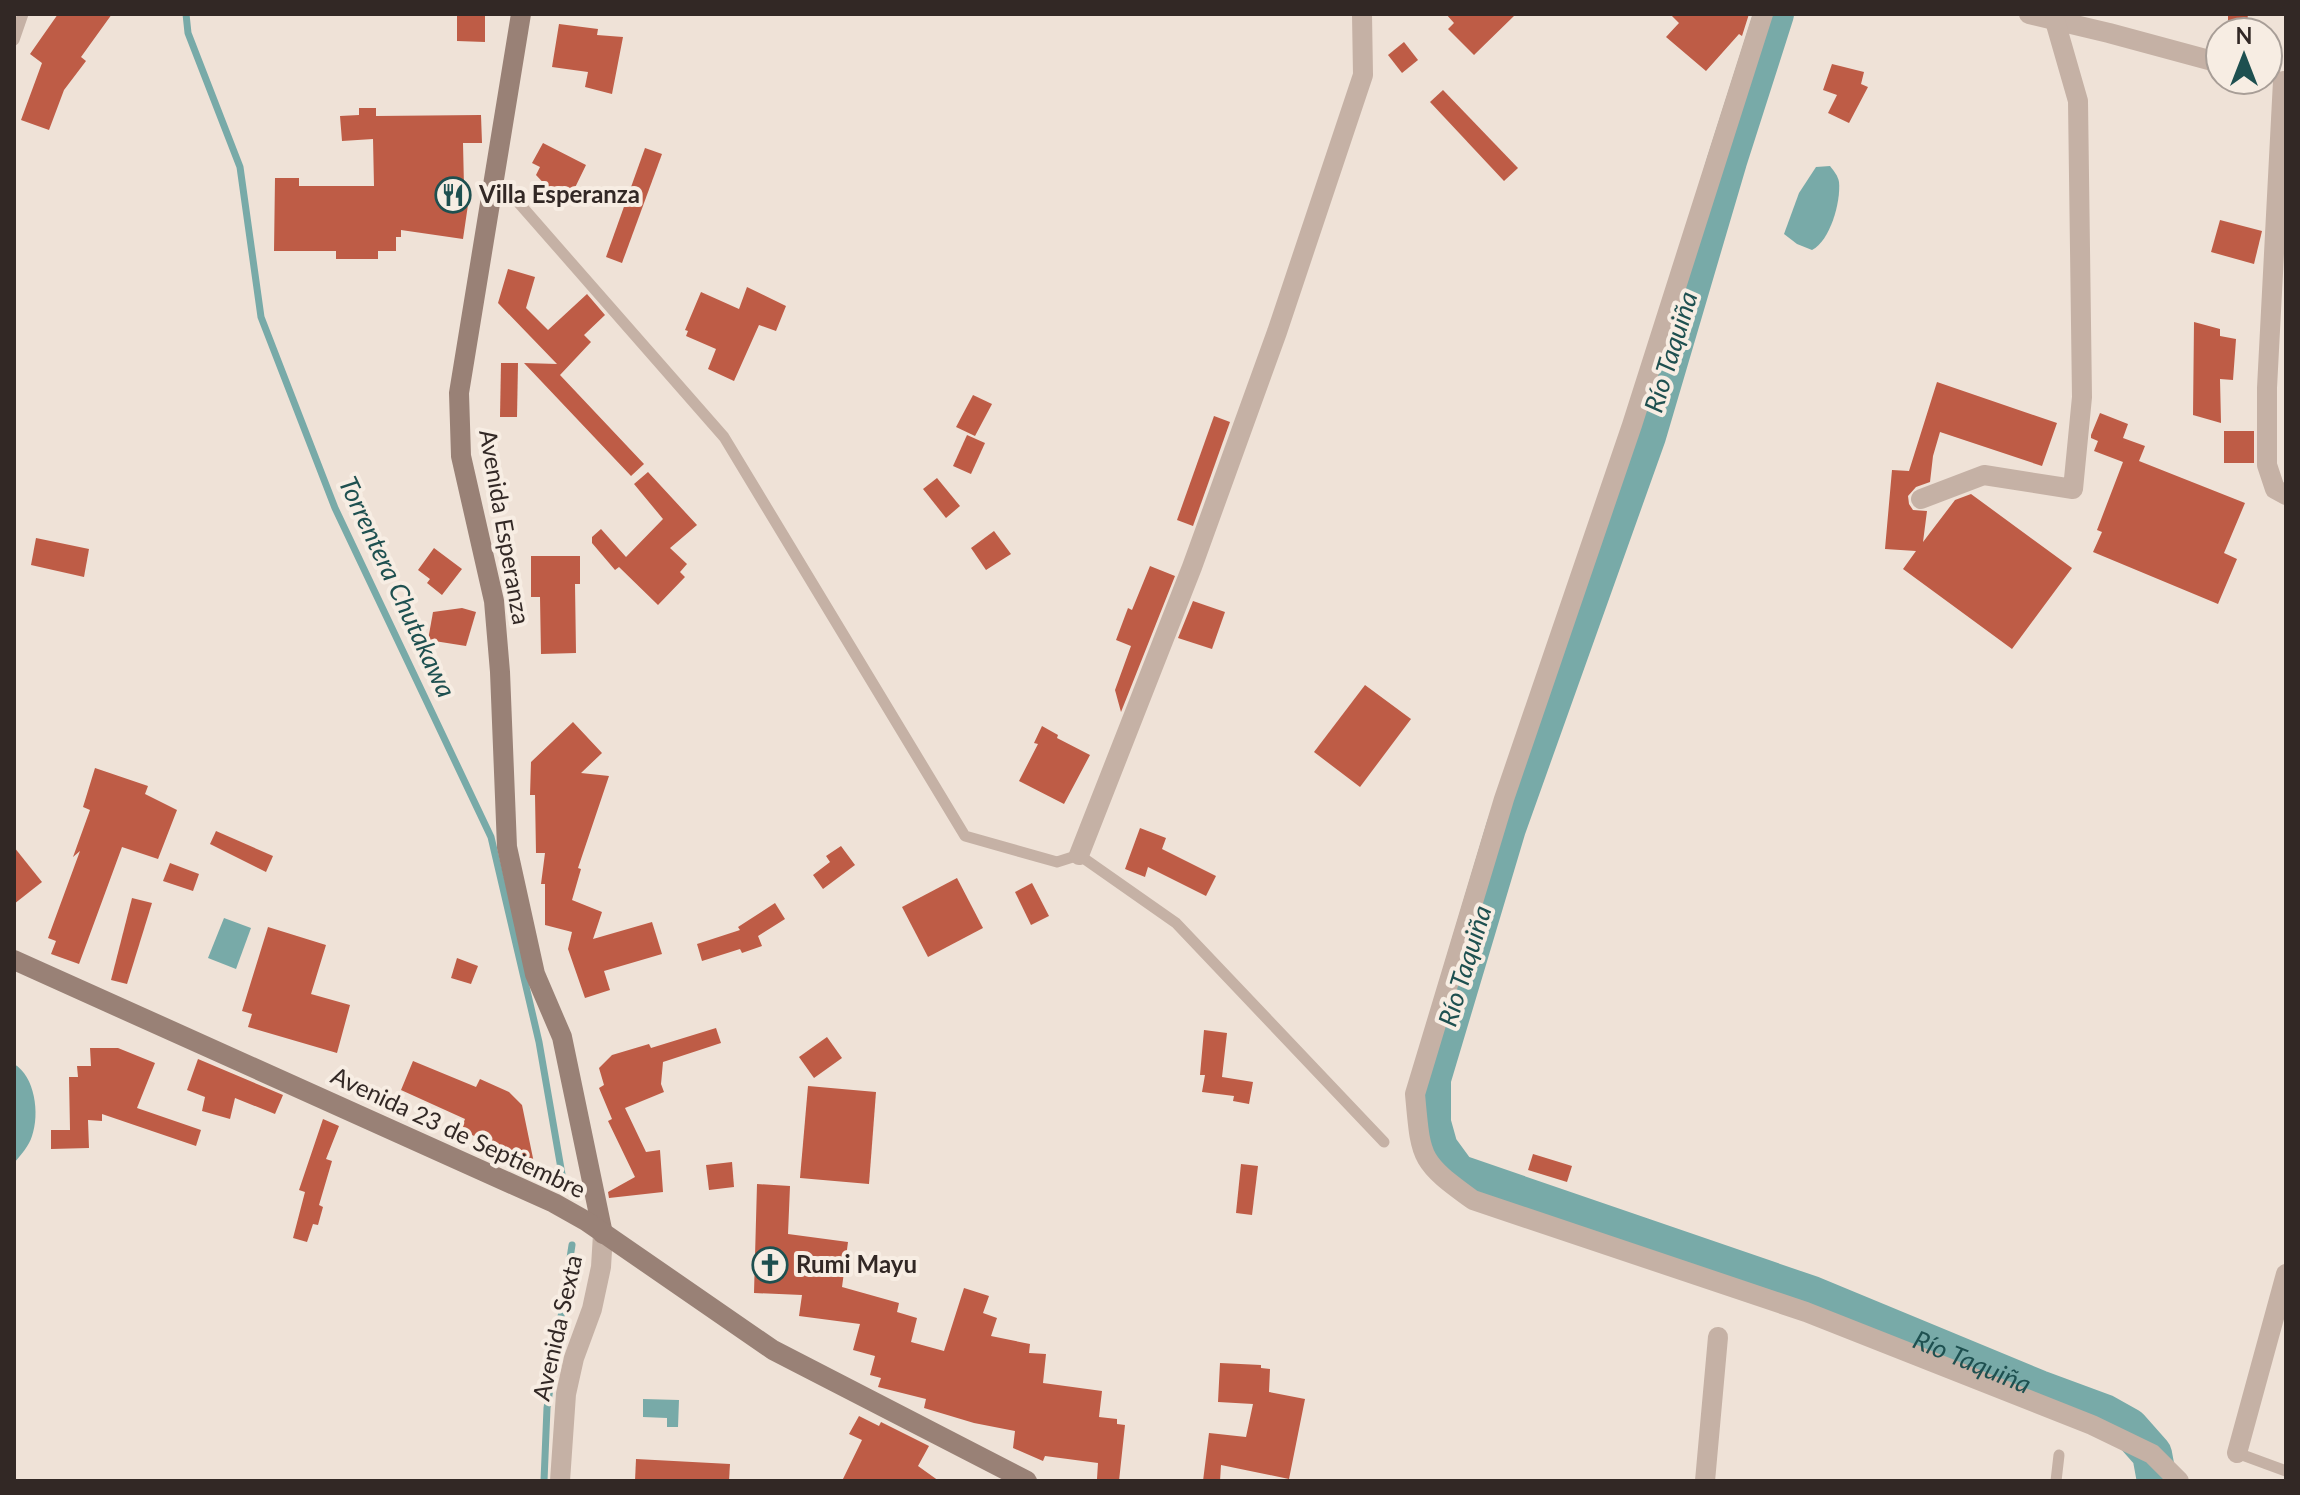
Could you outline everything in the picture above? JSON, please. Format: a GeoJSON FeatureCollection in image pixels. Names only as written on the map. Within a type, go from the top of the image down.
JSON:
{"type":"FeatureCollection","features":[{"type":"Feature","properties":{"kind":"main road","name":"Avenida Esperanza"},"geometry":{"type":"LineString","coordinates":[[521,14],[459,393],[461,456],[494,601],[507,847],[535,974],[562,1037],[603,1234]]}},
{"type":"Feature","properties":{"kind":"main road","name":"Avenida 23 de Septiembre"},"geometry":{"type":"LineString","coordinates":[[14,960],[554,1203],[586,1221],[773,1350],[1027,1481]]}},
{"type":"Feature","properties":{"kind":"street"},"geometry":{"type":"LineString","coordinates":[[1079,855],[1192,567],[1282,317],[1363,75],[1362,14]]}},
{"type":"Feature","properties":{"kind":"street"},"geometry":{"type":"LineString","coordinates":[[1763,14],[1632,425],[1495,829],[1415,1094],[1420,1144],[1426,1160],[1437,1174],[1473,1200],[1806,1312],[2092,1425],[2152,1454],[2179,1481]]}},
{"type":"Feature","properties":{"kind":"street"},"geometry":{"type":"LineString","coordinates":[[2029,14],[2055,21],[2110,23],[2204,57]]}},
{"type":"Feature","properties":{"kind":"street"},"geometry":{"type":"LineString","coordinates":[[1921,499],[1984,475],[2073,489],[2082,397],[2078,101],[2055,21]]}},
{"type":"Feature","properties":{"kind":"street"},"geometry":{"type":"LineString","coordinates":[[2278,96],[2267,465],[2275,489],[2286,495]]}},
{"type":"Feature","properties":{"kind":"street","name":"Avenida Sexta"},"geometry":{"type":"LineString","coordinates":[[560,1481],[566,1394],[574,1358],[592,1309],[601,1267],[603,1234]]}},
{"type":"Feature","properties":{"kind":"street"},"geometry":{"type":"LineString","coordinates":[[2237,1453],[2286,1274]]}},
{"type":"Feature","properties":{"kind":"street"},"geometry":{"type":"LineString","coordinates":[[1705,1481],[1718,1337]]}},
{"type":"Feature","properties":{"kind":"lane"},"geometry":{"type":"LineString","coordinates":[[14,40],[23,14]]}},
{"type":"Feature","properties":{"kind":"lane"},"geometry":{"type":"LineString","coordinates":[[493,186],[507,192],[518,202],[724,437],[965,836],[1057,862],[1079,855],[1176,923],[1384,1142]]}},
{"type":"Feature","properties":{"kind":"lane"},"geometry":{"type":"LineString","coordinates":[[2237,1453],[2286,1471]]}},
{"type":"Feature","properties":{"kind":"lane"},"geometry":{"type":"LineString","coordinates":[[2056,1481],[2059,1455]]}},
{"type":"Feature","properties":{"kind":"water"},"geometry":{"type":"Polygon","coordinates":[[[1830,166],[1839,182],[1836,210],[1829,230],[1812,250],[1784,234],[1799,193],[1816,167],[1830,166]]]}},
{"type":"Feature","properties":{"kind":"water"},"geometry":{"type":"Polygon","coordinates":[[[224,918],[251,928],[236,969],[208,958],[224,918]]]}},
{"type":"Feature","properties":{"kind":"water"},"geometry":{"type":"Polygon","coordinates":[[[14,1064],[31,1086],[36,1117],[31,1140],[14,1163],[14,1064]]]}},
{"type":"Feature","properties":{"kind":"water"},"geometry":{"type":"Polygon","coordinates":[[[643,1399],[679,1400],[678,1427],[667,1427],[667,1418],[643,1417],[643,1399]]]}},
{"type":"Feature","properties":{"kind":"building"},"geometry":{"type":"Polygon","coordinates":[[[58,14],[112,14],[81,57],[86,61],[64,90],[49,130],[21,120],[42,63],[30,54],[58,14]]]}},
{"type":"Feature","properties":{"kind":"building"},"geometry":{"type":"Polygon","coordinates":[[[457,14],[485,14],[485,42],[457,41],[457,14]]]}},
{"type":"Feature","properties":{"kind":"building"},"geometry":{"type":"Polygon","coordinates":[[[1446,14],[1516,14],[1474,55],[1448,29],[1454,23],[1446,14]]]}},
{"type":"Feature","properties":{"kind":"building"},"geometry":{"type":"Polygon","coordinates":[[[1670,14],[1749,14],[1742,36],[1739,34],[1706,71],[1666,37],[1679,23],[1670,14]]]}},
{"type":"Feature","properties":{"kind":"building"},"geometry":{"type":"Polygon","coordinates":[[[559,24],[598,29],[597,35],[623,37],[612,94],[585,87],[588,72],[552,67],[559,24]]]}},
{"type":"Feature","properties":{"kind":"building"},"geometry":{"type":"Polygon","coordinates":[[[1404,42],[1418,60],[1402,73],[1388,55],[1404,42]]]}},
{"type":"Feature","properties":{"kind":"building"},"geometry":{"type":"Polygon","coordinates":[[[1832,64],[1864,72],[1861,84],[1868,87],[1849,123],[1828,113],[1837,95],[1823,90],[1832,64]]]}},
{"type":"Feature","properties":{"kind":"building"},"geometry":{"type":"Polygon","coordinates":[[[1443,90],[1518,168],[1504,181],[1430,102],[1443,90]]]}},
{"type":"Feature","properties":{"kind":"building"},"geometry":{"type":"Polygon","coordinates":[[[359,108],[376,108],[376,116],[481,115],[482,143],[463,143],[464,187],[470,191],[463,239],[401,230],[401,237],[396,237],[396,251],[378,251],[378,259],[336,259],[336,251],[274,251],[275,178],[299,178],[299,186],[374,186],[373,139],[342,141],[340,116],[359,115],[359,108]]]}},
{"type":"Feature","properties":{"kind":"building"},"geometry":{"type":"Polygon","coordinates":[[[543,143],[586,165],[569,200],[551,191],[536,175],[540,167],[532,163],[543,143]]]}},
{"type":"Feature","properties":{"kind":"building"},"geometry":{"type":"Polygon","coordinates":[[[645,148],[662,154],[622,263],[606,257],[645,148]]]}},
{"type":"Feature","properties":{"kind":"building"},"geometry":{"type":"Polygon","coordinates":[[[2220,220],[2262,231],[2254,264],[2211,252],[2220,220]]]}},
{"type":"Feature","properties":{"kind":"building"},"geometry":{"type":"Polygon","coordinates":[[[508,269],[535,277],[526,308],[548,330],[587,294],[605,315],[584,335],[591,342],[560,375],[644,464],[631,476],[524,363],[557,364],[498,303],[508,269]]]}},
{"type":"Feature","properties":{"kind":"building"},"geometry":{"type":"Polygon","coordinates":[[[747,287],[786,306],[776,331],[759,325],[734,381],[708,369],[716,349],[686,336],[688,331],[685,330],[701,292],[739,309],[747,287]]]}},
{"type":"Feature","properties":{"kind":"building"},"geometry":{"type":"Polygon","coordinates":[[[2194,322],[2220,329],[2220,336],[2236,339],[2233,380],[2220,379],[2221,423],[2193,415],[2194,322]]]}},
{"type":"Feature","properties":{"kind":"building"},"geometry":{"type":"Polygon","coordinates":[[[501,363],[518,363],[517,417],[500,417],[501,363]]]}},
{"type":"Feature","properties":{"kind":"building"},"geometry":{"type":"Polygon","coordinates":[[[1937,382],[2057,423],[2042,466],[1940,432],[1930,482],[1916,487],[1908,496],[1913,510],[1927,511],[1923,542],[1955,500],[1971,494],[2072,568],[2012,649],[1903,569],[1916,551],[1885,549],[1892,470],[1909,471],[1937,382]]]}},
{"type":"Feature","properties":{"kind":"building"},"geometry":{"type":"Polygon","coordinates":[[[973,395],[992,404],[975,436],[956,427],[973,395]]]}},
{"type":"Feature","properties":{"kind":"building"},"geometry":{"type":"Polygon","coordinates":[[[2100,413],[2128,424],[2123,438],[2145,446],[2139,461],[2245,503],[2224,553],[2237,559],[2218,604],[2093,552],[2102,532],[2097,530],[2123,462],[2094,451],[2098,441],[2091,435],[2100,413]]]}},
{"type":"Feature","properties":{"kind":"building"},"geometry":{"type":"Polygon","coordinates":[[[1214,416],[1230,422],[1193,526],[1177,520],[1214,416]]]}},
{"type":"Feature","properties":{"kind":"building"},"geometry":{"type":"Polygon","coordinates":[[[2224,431],[2254,431],[2254,463],[2224,463],[2224,431]]]}},
{"type":"Feature","properties":{"kind":"building"},"geometry":{"type":"Polygon","coordinates":[[[967,435],[985,443],[971,474],[953,466],[967,435]]]}},
{"type":"Feature","properties":{"kind":"building"},"geometry":{"type":"Polygon","coordinates":[[[648,472],[697,525],[670,548],[687,564],[680,572],[685,577],[658,605],[619,567],[615,570],[592,543],[592,537],[601,529],[626,557],[663,519],[634,484],[648,472]]]}},
{"type":"Feature","properties":{"kind":"building"},"geometry":{"type":"Polygon","coordinates":[[[937,478],[960,506],[946,518],[923,489],[937,478]]]}},
{"type":"Feature","properties":{"kind":"building"},"geometry":{"type":"Polygon","coordinates":[[[994,531],[1011,554],[986,570],[971,548],[994,531]]]}},
{"type":"Feature","properties":{"kind":"building"},"geometry":{"type":"Polygon","coordinates":[[[36,538],[89,549],[84,577],[31,565],[36,538]]]}},
{"type":"Feature","properties":{"kind":"building"},"geometry":{"type":"Polygon","coordinates":[[[434,548],[462,569],[442,595],[427,583],[430,579],[418,570],[434,548]]]}},
{"type":"Feature","properties":{"kind":"building"},"geometry":{"type":"Polygon","coordinates":[[[531,556],[580,556],[580,584],[575,584],[576,653],[541,654],[540,597],[531,597],[531,556]]]}},
{"type":"Feature","properties":{"kind":"building"},"geometry":{"type":"Polygon","coordinates":[[[1150,566],[1175,576],[1121,712],[1115,690],[1131,646],[1116,640],[1128,608],[1132,610],[1150,566]]]}},
{"type":"Feature","properties":{"kind":"building"},"geometry":{"type":"Polygon","coordinates":[[[1193,601],[1225,612],[1212,649],[1178,638],[1193,601]]]}},
{"type":"Feature","properties":{"kind":"building"},"geometry":{"type":"Polygon","coordinates":[[[462,608],[476,612],[466,646],[428,640],[433,612],[462,608]]]}},
{"type":"Feature","properties":{"kind":"building"},"geometry":{"type":"Polygon","coordinates":[[[1365,685],[1411,719],[1360,787],[1314,752],[1365,685]]]}},
{"type":"Feature","properties":{"kind":"building"},"geometry":{"type":"Polygon","coordinates":[[[573,722],[602,753],[581,773],[609,776],[578,868],[581,869],[572,900],[602,912],[593,939],[652,922],[662,954],[604,971],[610,990],[585,998],[568,949],[572,932],[545,925],[545,884],[541,884],[545,853],[536,853],[535,795],[530,795],[531,762],[573,722]]]}},
{"type":"Feature","properties":{"kind":"building"},"geometry":{"type":"Polygon","coordinates":[[[1042,726],[1058,735],[1057,738],[1090,755],[1064,804],[1019,781],[1038,744],[1034,743],[1042,726]]]}},
{"type":"Feature","properties":{"kind":"building"},"geometry":{"type":"Polygon","coordinates":[[[95,768],[148,786],[145,794],[177,810],[158,859],[122,847],[79,964],[51,954],[56,941],[48,938],[80,851],[73,857],[90,810],[83,807],[95,768]]]}},
{"type":"Feature","properties":{"kind":"building"},"geometry":{"type":"Polygon","coordinates":[[[1140,828],[1166,838],[1162,849],[1216,876],[1206,896],[1148,867],[1145,877],[1125,869],[1140,828]]]}},
{"type":"Feature","properties":{"kind":"building"},"geometry":{"type":"Polygon","coordinates":[[[216,831],[273,856],[266,872],[210,844],[216,831]]]}},
{"type":"Feature","properties":{"kind":"building"},"geometry":{"type":"Polygon","coordinates":[[[841,846],[855,865],[823,889],[813,875],[830,862],[826,856],[841,846]]]}},
{"type":"Feature","properties":{"kind":"building"},"geometry":{"type":"Polygon","coordinates":[[[14,847],[42,882],[14,904],[14,847]]]}},
{"type":"Feature","properties":{"kind":"building"},"geometry":{"type":"Polygon","coordinates":[[[170,863],[199,874],[193,891],[163,881],[170,863]]]}},
{"type":"Feature","properties":{"kind":"building"},"geometry":{"type":"Polygon","coordinates":[[[957,878],[983,928],[928,957],[902,907],[957,878]]]}},
{"type":"Feature","properties":{"kind":"building"},"geometry":{"type":"Polygon","coordinates":[[[1032,883],[1049,916],[1031,925],[1015,892],[1032,883]]]}},
{"type":"Feature","properties":{"kind":"building"},"geometry":{"type":"Polygon","coordinates":[[[132,898],[152,903],[127,984],[111,980],[132,898]]]}},
{"type":"Feature","properties":{"kind":"building"},"geometry":{"type":"Polygon","coordinates":[[[775,903],[785,919],[758,936],[762,946],[742,953],[740,949],[702,961],[697,944],[740,930],[738,927],[775,903]]]}},
{"type":"Feature","properties":{"kind":"building"},"geometry":{"type":"Polygon","coordinates":[[[268,927],[326,945],[311,994],[350,1005],[337,1053],[248,1027],[252,1014],[242,1011],[268,927]]]}},
{"type":"Feature","properties":{"kind":"building"},"geometry":{"type":"Polygon","coordinates":[[[457,958],[478,966],[471,984],[451,978],[457,958]]]}},
{"type":"Feature","properties":{"kind":"building"},"geometry":{"type":"Polygon","coordinates":[[[716,1028],[721,1043],[663,1062],[661,1084],[664,1092],[625,1108],[646,1152],[660,1150],[663,1192],[609,1198],[608,1192],[635,1177],[608,1121],[612,1119],[599,1088],[604,1085],[599,1068],[612,1055],[649,1044],[651,1048],[716,1028]]]}},
{"type":"Feature","properties":{"kind":"building"},"geometry":{"type":"Polygon","coordinates":[[[1204,1030],[1227,1033],[1222,1077],[1253,1082],[1249,1104],[1233,1101],[1234,1096],[1202,1092],[1205,1075],[1200,1075],[1204,1030]]]}},
{"type":"Feature","properties":{"kind":"building"},"geometry":{"type":"Polygon","coordinates":[[[827,1037],[842,1058],[814,1078],[799,1057],[827,1037]]]}},
{"type":"Feature","properties":{"kind":"building"},"geometry":{"type":"Polygon","coordinates":[[[90,1048],[118,1048],[155,1063],[137,1108],[201,1130],[196,1146],[102,1114],[102,1121],[88,1120],[89,1148],[51,1149],[51,1130],[70,1130],[69,1077],[78,1077],[77,1066],[91,1066],[90,1048]]]}},
{"type":"Feature","properties":{"kind":"building"},"geometry":{"type":"Polygon","coordinates":[[[198,1059],[283,1095],[275,1114],[235,1098],[230,1119],[202,1111],[205,1097],[187,1090],[198,1059]]]}},
{"type":"Feature","properties":{"kind":"building"},"geometry":{"type":"Polygon","coordinates":[[[413,1061],[476,1087],[480,1079],[509,1092],[522,1105],[534,1163],[461,1130],[465,1119],[401,1090],[413,1061]]]}},
{"type":"Feature","properties":{"kind":"building"},"geometry":{"type":"Polygon","coordinates":[[[808,1086],[876,1092],[869,1184],[800,1178],[808,1086]]]}},
{"type":"Feature","properties":{"kind":"building"},"geometry":{"type":"Polygon","coordinates":[[[323,1119],[339,1126],[326,1159],[332,1161],[319,1205],[323,1207],[318,1225],[313,1224],[307,1242],[293,1238],[305,1192],[299,1190],[323,1119]]]}},
{"type":"Feature","properties":{"kind":"building"},"geometry":{"type":"Polygon","coordinates":[[[1533,1154],[1572,1166],[1567,1182],[1528,1170],[1533,1154]]]}},
{"type":"Feature","properties":{"kind":"building"},"geometry":{"type":"Polygon","coordinates":[[[732,1162],[734,1187],[709,1190],[706,1165],[732,1162]]]}},
{"type":"Feature","properties":{"kind":"building"},"geometry":{"type":"Polygon","coordinates":[[[1241,1164],[1258,1166],[1252,1215],[1236,1213],[1241,1164]]]}},
{"type":"Feature","properties":{"kind":"building"},"geometry":{"type":"Polygon","coordinates":[[[757,1184],[790,1186],[788,1234],[848,1242],[842,1287],[899,1303],[897,1312],[917,1318],[911,1342],[944,1351],[964,1288],[989,1296],[983,1313],[997,1318],[991,1336],[1030,1344],[1029,1353],[1046,1354],[1043,1383],[1102,1391],[1099,1417],[1117,1419],[1117,1424],[1125,1425],[1119,1481],[1097,1479],[1098,1463],[1045,1456],[1043,1461],[1013,1448],[1015,1431],[924,1408],[926,1399],[878,1387],[881,1378],[870,1375],[875,1356],[853,1350],[860,1324],[799,1316],[802,1295],[754,1293],[757,1184]]]}},
{"type":"Feature","properties":{"kind":"building"},"geometry":{"type":"Polygon","coordinates":[[[1220,1363],[1261,1365],[1261,1368],[1270,1369],[1269,1392],[1305,1399],[1289,1479],[1221,1465],[1220,1481],[1203,1481],[1209,1433],[1246,1437],[1253,1404],[1218,1402],[1220,1363]]]}},
{"type":"Feature","properties":{"kind":"building"},"geometry":{"type":"Polygon","coordinates":[[[859,1416],[879,1426],[881,1422],[929,1446],[918,1466],[939,1481],[842,1481],[862,1440],[849,1434],[859,1416]]]}},
{"type":"Feature","properties":{"kind":"building"},"geometry":{"type":"Polygon","coordinates":[[[636,1459],[730,1464],[729,1481],[635,1481],[636,1459]]]}},
{"type":"Feature","properties":{"kind":"waterway","name":"Torrentera Chutakawa"},"geometry":{"type":"LineString","coordinates":[[186,14],[188,33],[240,167],[261,317],[335,508],[491,837],[539,1042],[563,1180]]}},
{"type":"Feature","properties":{"kind":"waterway","name":"Río Taquiña"},"geometry":{"type":"LineString","coordinates":[[1774,14],[1646,436],[1506,828],[1431,1079],[1431,1123],[1438,1148],[1457,1174],[1812,1296],[2104,1414],[2129,1428],[2152,1454],[2157,1481]]}},
{"type":"Feature","properties":{"kind":"waterway","name":"Torrentera Chutakawa"},"geometry":{"type":"LineString","coordinates":[[544,1481],[547,1408],[572,1245]]}},
{"type":"Feature","properties":{"kind":"place","name":"Villa Esperanza"},"geometry":{"type":"Point","coordinates":[453,195]}},
{"type":"Feature","properties":{"kind":"place","name":"Rumi Mayu"},"geometry":{"type":"Point","coordinates":[770,1265]}}]}
